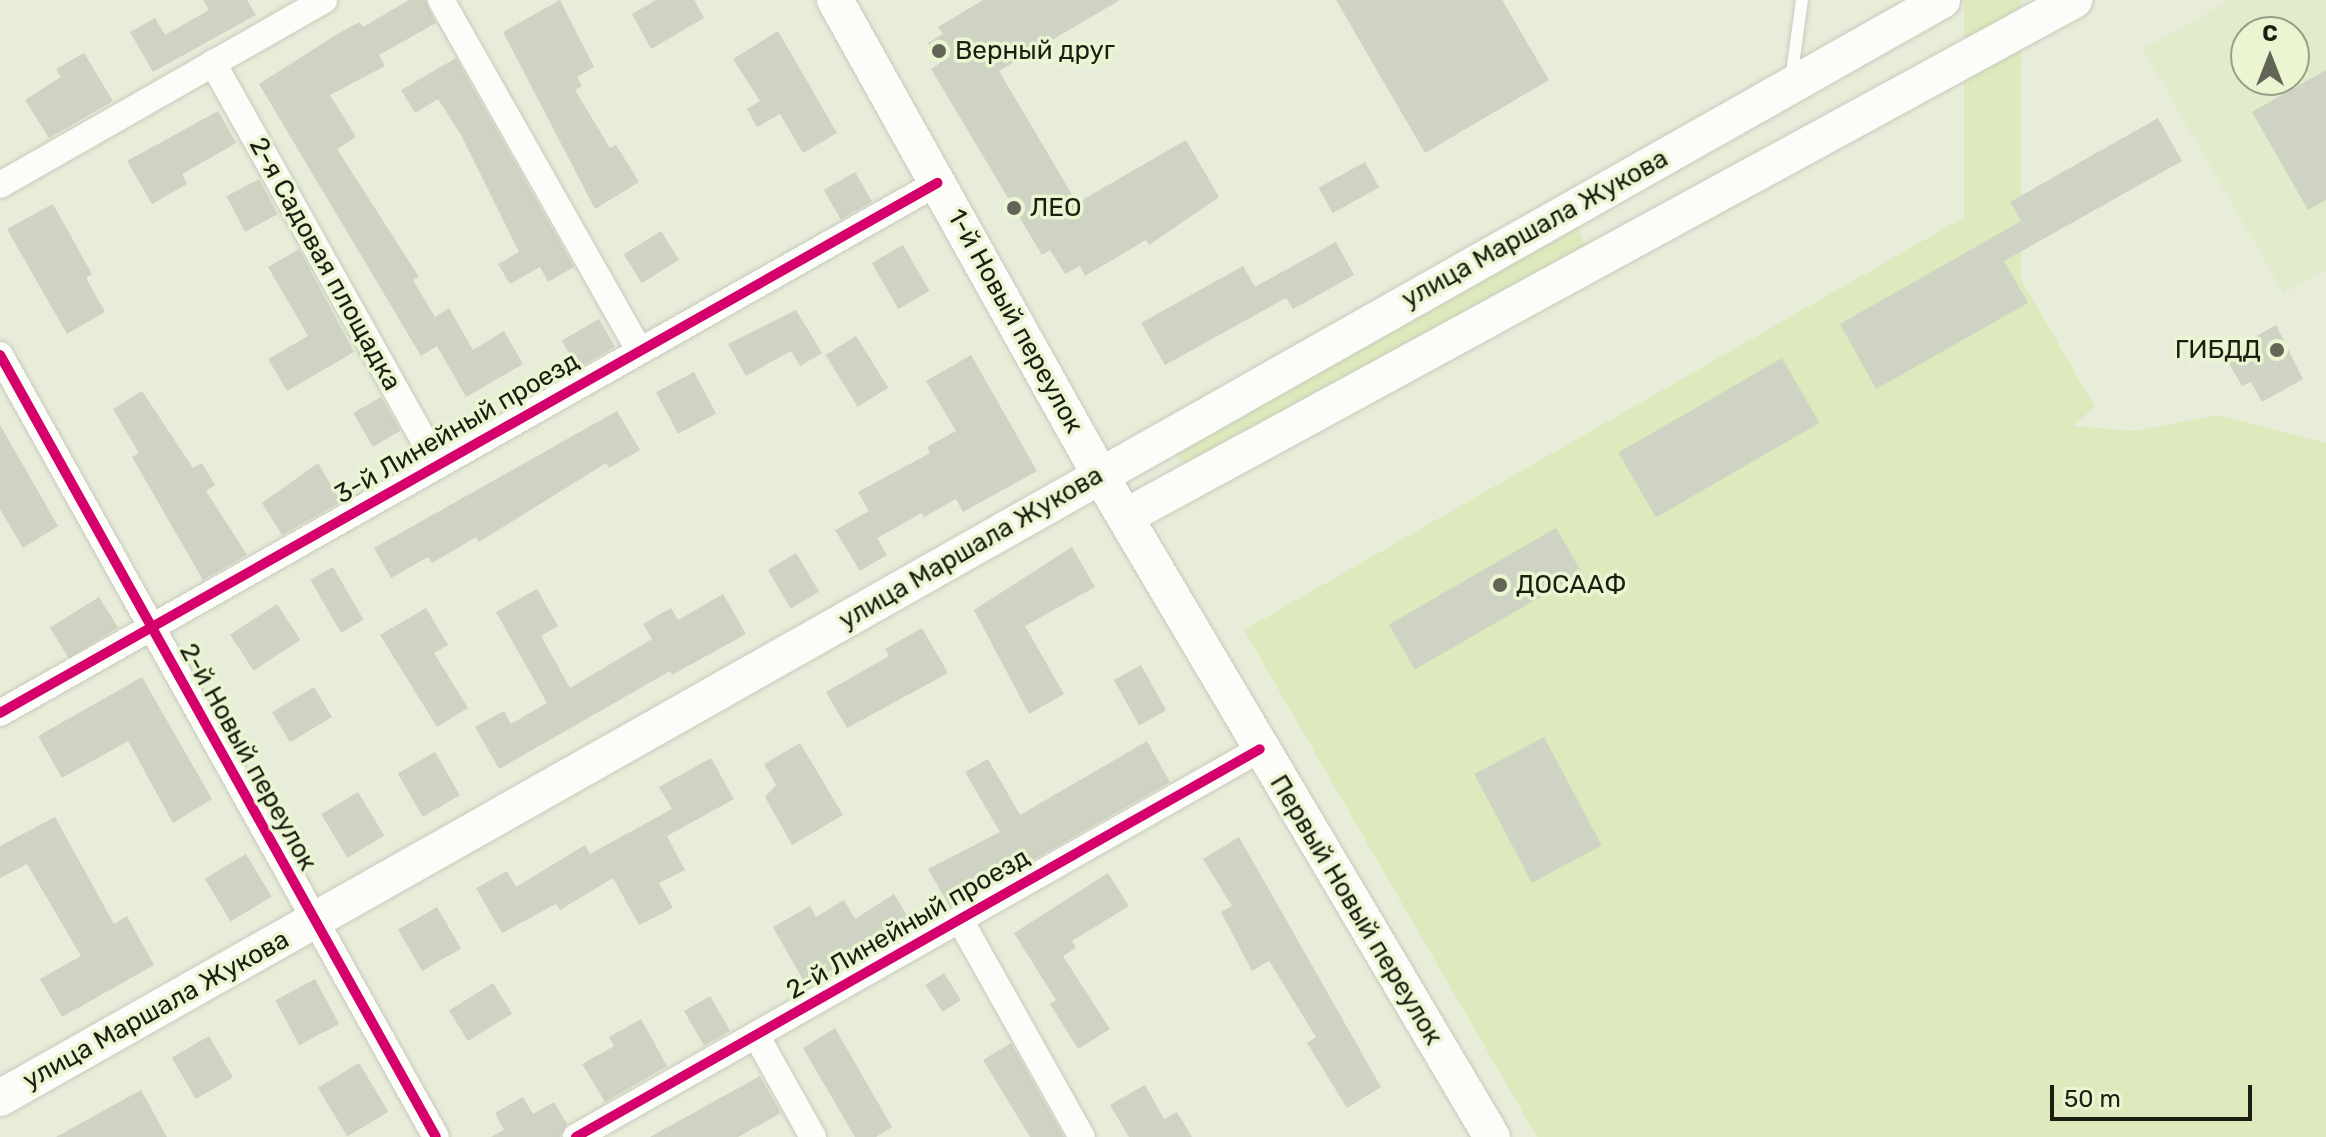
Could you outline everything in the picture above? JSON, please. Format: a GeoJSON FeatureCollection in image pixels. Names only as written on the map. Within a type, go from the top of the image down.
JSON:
{"type":"FeatureCollection","features":[{"type":"Feature","properties":{"kind":"main road","name":"1-й Новый переулок"},"geometry":{"type":"LineString","coordinates":[[835,0],[1100,475]]}},
{"type":"Feature","properties":{"kind":"main road","name":"улица Маршала Жукова"},"geometry":{"type":"LineString","coordinates":[[0,1098],[1942,0]]}},
{"type":"Feature","properties":{"kind":"main road","name":"улица Маршала Жукова"},"geometry":{"type":"LineString","coordinates":[[1125,517],[2074,0]]}},
{"type":"Feature","properties":{"kind":"main road"},"geometry":{"type":"LineString","coordinates":[[1594,196],[1619,248]]}},
{"type":"Feature","properties":{"kind":"main road","name":"Первый Новый переулок"},"geometry":{"type":"LineString","coordinates":[[1100,475],[1492,1137]]}},
{"type":"Feature","properties":{"kind":"street"},"geometry":{"type":"LineString","coordinates":[[0,185],[324,0]]}},
{"type":"Feature","properties":{"kind":"street"},"geometry":{"type":"LineString","coordinates":[[441,0],[639,350]]}},
{"type":"Feature","properties":{"kind":"street","name":"2-я Cадовая площадка"},"geometry":{"type":"LineString","coordinates":[[213,63],[438,465]]}},
{"type":"Feature","properties":{"kind":"street","name":"3-й Линейный проезд"},"geometry":{"type":"LineString","coordinates":[[0,713],[937,183]]}},
{"type":"Feature","properties":{"kind":"street","name":"2-й Новый переулок"},"geometry":{"type":"LineString","coordinates":[[0,355],[436,1137]]}},
{"type":"Feature","properties":{"kind":"street","name":"2-й Линейный проезд"},"geometry":{"type":"LineString","coordinates":[[576,1137],[1260,749]]}},
{"type":"Feature","properties":{"kind":"street"},"geometry":{"type":"LineString","coordinates":[[960,920],[1082,1137]]}},
{"type":"Feature","properties":{"kind":"street"},"geometry":{"type":"LineString","coordinates":[[756,1035],[813,1137]]}},
{"type":"Feature","properties":{"kind":"lane"},"geometry":{"type":"LineString","coordinates":[[1790,86],[1802,0]]}},
{"type":"Feature","properties":{"kind":"shaded area"},"geometry":{"type":"Polygon","coordinates":[[[1964,0],[2021,0],[2021,397],[1964,397],[1964,0]]]}},
{"type":"Feature","properties":{"kind":"shaded area"},"geometry":{"type":"Polygon","coordinates":[[[2230,0],[2326,0],[2326,270],[2284,294],[2143,49],[2230,0]]]}},
{"type":"Feature","properties":{"kind":"shaded area"},"geometry":{"type":"Polygon","coordinates":[[[1980,208],[2095,407],[2073,426],[2135,431],[2218,415],[2326,443],[2326,1137],[1537,1137],[1244,630],[1980,208]]]}},
{"type":"Feature","properties":{"kind":"shaded area"},"geometry":{"type":"Polygon","coordinates":[[[1573,219],[1587,249],[1187,471],[1173,448],[1573,219]]]}},
{"type":"Feature","properties":{"kind":"building"},"geometry":{"type":"Polygon","coordinates":[[[203,0],[247,0],[256,15],[153,72],[130,32],[155,18],[165,35],[209,10],[203,0]]]}},
{"type":"Feature","properties":{"kind":"building"},"geometry":{"type":"Polygon","coordinates":[[[409,0],[425,0],[436,23],[379,55],[385,66],[330,95],[356,137],[337,149],[419,277],[413,280],[435,317],[449,308],[473,350],[504,331],[523,364],[466,397],[437,346],[421,356],[259,84],[339,33],[360,22],[363,27],[409,0]]]}},
{"type":"Feature","properties":{"kind":"building"},"geometry":{"type":"Polygon","coordinates":[[[560,0],[594,67],[577,77],[582,86],[575,90],[610,148],[616,145],[639,182],[595,209],[503,32],[560,0]]]}},
{"type":"Feature","properties":{"kind":"building"},"geometry":{"type":"Polygon","coordinates":[[[656,0],[694,0],[704,18],[651,49],[632,14],[656,0]]]}},
{"type":"Feature","properties":{"kind":"building"},"geometry":{"type":"Polygon","coordinates":[[[983,0],[1120,0],[999,71],[1077,203],[1186,140],[1219,197],[1149,245],[1146,240],[1085,276],[1080,266],[1065,274],[1050,250],[1042,255],[931,69],[940,63],[928,43],[943,34],[938,27],[983,0]]]}},
{"type":"Feature","properties":{"kind":"building"},"geometry":{"type":"Polygon","coordinates":[[[1336,0],[1502,0],[1549,80],[1425,153],[1336,0]]]}},
{"type":"Feature","properties":{"kind":"building"},"geometry":{"type":"Polygon","coordinates":[[[778,31],[837,133],[803,153],[780,114],[757,127],[747,109],[760,101],[733,59],[778,31]]]}},
{"type":"Feature","properties":{"kind":"building"},"geometry":{"type":"Polygon","coordinates":[[[84,53],[113,101],[49,138],[25,100],[61,77],[56,69],[84,53]]]}},
{"type":"Feature","properties":{"kind":"building"},"geometry":{"type":"Polygon","coordinates":[[[456,58],[574,267],[548,282],[540,267],[510,284],[498,264],[519,252],[461,135],[438,99],[415,113],[401,90],[456,58]]]}},
{"type":"Feature","properties":{"kind":"building"},"geometry":{"type":"Polygon","coordinates":[[[2326,70],[2326,200],[2308,210],[2252,112],[2280,96],[2310,96],[2310,79],[2326,70]]]}},
{"type":"Feature","properties":{"kind":"building"},"geometry":{"type":"Polygon","coordinates":[[[218,111],[236,143],[182,174],[187,184],[152,204],[127,161],[218,111]]]}},
{"type":"Feature","properties":{"kind":"building"},"geometry":{"type":"Polygon","coordinates":[[[2158,118],[2182,161],[2004,261],[2028,303],[1876,389],[1840,324],[2021,221],[2010,202],[2158,118]]]}},
{"type":"Feature","properties":{"kind":"building"},"geometry":{"type":"Polygon","coordinates":[[[1365,162],[1379,187],[1333,213],[1319,188],[1365,162]]]}},
{"type":"Feature","properties":{"kind":"building"},"geometry":{"type":"Polygon","coordinates":[[[855,172],[872,201],[841,219],[824,190],[855,172]]]}},
{"type":"Feature","properties":{"kind":"building"},"geometry":{"type":"Polygon","coordinates":[[[259,179],[278,214],[245,232],[226,196],[259,179]]]}},
{"type":"Feature","properties":{"kind":"building"},"geometry":{"type":"Polygon","coordinates":[[[53,204],[92,274],[86,278],[105,312],[67,334],[7,229],[53,204]]]}},
{"type":"Feature","properties":{"kind":"building"},"geometry":{"type":"Polygon","coordinates":[[[661,231],[679,260],[642,283],[624,254],[661,231]]]}},
{"type":"Feature","properties":{"kind":"building"},"geometry":{"type":"Polygon","coordinates":[[[1336,242],[1354,275],[1293,309],[1286,298],[1165,365],[1141,323],[1243,266],[1255,287],[1336,242]]]}},
{"type":"Feature","properties":{"kind":"building"},"geometry":{"type":"Polygon","coordinates":[[[903,245],[930,291],[898,309],[872,263],[903,245]]]}},
{"type":"Feature","properties":{"kind":"building"},"geometry":{"type":"Polygon","coordinates":[[[299,249],[354,352],[287,391],[268,359],[308,336],[268,267],[299,249]]]}},
{"type":"Feature","properties":{"kind":"building"},"geometry":{"type":"Polygon","coordinates":[[[796,310],[822,353],[800,366],[791,351],[746,376],[728,344],[796,310]]]}},
{"type":"Feature","properties":{"kind":"building"},"geometry":{"type":"Polygon","coordinates":[[[599,319],[615,347],[578,368],[562,340],[599,319]]]}},
{"type":"Feature","properties":{"kind":"building"},"geometry":{"type":"Polygon","coordinates":[[[2276,325],[2303,379],[2262,402],[2251,382],[2242,386],[2224,355],[2276,325]]]}},
{"type":"Feature","properties":{"kind":"building"},"geometry":{"type":"Polygon","coordinates":[[[856,336],[888,388],[858,407],[825,355],[856,336]]]}},
{"type":"Feature","properties":{"kind":"building"},"geometry":{"type":"Polygon","coordinates":[[[971,355],[1037,471],[963,512],[956,499],[924,517],[922,513],[877,538],[887,555],[860,571],[835,530],[869,511],[858,492],[930,453],[927,447],[956,431],[926,381],[971,355]]]}},
{"type":"Feature","properties":{"kind":"building"},"geometry":{"type":"Polygon","coordinates":[[[1782,358],[1820,423],[1656,517],[1618,452],[1782,358]]]}},
{"type":"Feature","properties":{"kind":"building"},"geometry":{"type":"Polygon","coordinates":[[[694,372],[716,413],[678,434],[656,392],[694,372]]]}},
{"type":"Feature","properties":{"kind":"building"},"geometry":{"type":"Polygon","coordinates":[[[142,391],[193,468],[202,463],[215,485],[206,491],[247,555],[203,580],[132,457],[139,453],[113,409],[142,391]]]}},
{"type":"Feature","properties":{"kind":"building"},"geometry":{"type":"Polygon","coordinates":[[[381,397],[401,431],[373,447],[353,413],[381,397]]]}},
{"type":"Feature","properties":{"kind":"building"},"geometry":{"type":"Polygon","coordinates":[[[617,411],[640,450],[609,468],[606,463],[479,542],[476,537],[432,563],[428,557],[391,578],[374,548],[617,411]]]}},
{"type":"Feature","properties":{"kind":"building"},"geometry":{"type":"Polygon","coordinates":[[[0,425],[58,526],[23,548],[0,509],[0,425]]]}},
{"type":"Feature","properties":{"kind":"building"},"geometry":{"type":"Polygon","coordinates":[[[318,463],[341,502],[282,535],[262,503],[318,463]]]}},
{"type":"Feature","properties":{"kind":"building"},"geometry":{"type":"Polygon","coordinates":[[[1556,528],[1582,573],[1415,670],[1389,624],[1556,528]]]}},
{"type":"Feature","properties":{"kind":"building"},"geometry":{"type":"Polygon","coordinates":[[[1072,547],[1095,587],[1025,626],[1064,694],[1029,714],[974,610],[1072,547]]]}},
{"type":"Feature","properties":{"kind":"building"},"geometry":{"type":"Polygon","coordinates":[[[796,553],[819,592],[791,609],[768,570],[796,553]]]}},
{"type":"Feature","properties":{"kind":"building"},"geometry":{"type":"Polygon","coordinates":[[[333,567],[364,620],[341,633],[310,580],[333,567]]]}},
{"type":"Feature","properties":{"kind":"building"},"geometry":{"type":"Polygon","coordinates":[[[537,589],[558,626],[541,636],[570,688],[652,639],[643,624],[671,608],[678,620],[723,594],[746,634],[672,675],[670,671],[499,769],[475,727],[504,711],[511,724],[547,703],[496,612],[537,589]]]}},
{"type":"Feature","properties":{"kind":"building"},"geometry":{"type":"Polygon","coordinates":[[[99,597],[118,628],[69,658],[50,628],[99,597]]]}},
{"type":"Feature","properties":{"kind":"building"},"geometry":{"type":"Polygon","coordinates":[[[277,604],[300,640],[253,671],[230,634],[277,604]]]}},
{"type":"Feature","properties":{"kind":"building"},"geometry":{"type":"Polygon","coordinates":[[[426,608],[448,645],[434,653],[468,708],[437,727],[380,635],[426,608]]]}},
{"type":"Feature","properties":{"kind":"building"},"geometry":{"type":"Polygon","coordinates":[[[922,628],[948,673],[847,728],[826,692],[889,656],[885,649],[922,628]]]}},
{"type":"Feature","properties":{"kind":"building"},"geometry":{"type":"Polygon","coordinates":[[[1141,665],[1166,710],[1139,726],[1114,680],[1141,665]]]}},
{"type":"Feature","properties":{"kind":"building"},"geometry":{"type":"Polygon","coordinates":[[[142,677],[212,799],[173,823],[128,741],[62,778],[38,736],[142,677]]]}},
{"type":"Feature","properties":{"kind":"building"},"geometry":{"type":"Polygon","coordinates":[[[314,687],[332,717],[290,742],[272,712],[314,687]]]}},
{"type":"Feature","properties":{"kind":"building"},"geometry":{"type":"Polygon","coordinates":[[[1544,737],[1602,846],[1532,883],[1474,774],[1544,737]]]}},
{"type":"Feature","properties":{"kind":"building"},"geometry":{"type":"Polygon","coordinates":[[[1147,741],[1170,782],[950,907],[928,869],[1000,832],[965,772],[988,759],[1020,815],[1147,741]]]}},
{"type":"Feature","properties":{"kind":"building"},"geometry":{"type":"Polygon","coordinates":[[[800,743],[843,815],[792,845],[765,797],[776,785],[764,764],[800,743]]]}},
{"type":"Feature","properties":{"kind":"building"},"geometry":{"type":"Polygon","coordinates":[[[435,752],[460,795],[423,817],[398,774],[435,752]]]}},
{"type":"Feature","properties":{"kind":"building"},"geometry":{"type":"Polygon","coordinates":[[[711,758],[734,799],[667,836],[685,870],[659,883],[673,908],[639,925],[613,878],[560,910],[556,904],[502,933],[476,888],[507,871],[516,887],[585,845],[590,854],[672,809],[659,787],[711,758]]]}},
{"type":"Feature","properties":{"kind":"building"},"geometry":{"type":"Polygon","coordinates":[[[358,792],[384,836],[347,858],[321,814],[358,792]]]}},
{"type":"Feature","properties":{"kind":"building"},"geometry":{"type":"Polygon","coordinates":[[[55,817],[114,924],[127,916],[154,965],[62,1017],[40,979],[81,956],[27,864],[0,878],[0,846],[55,817]]]}},
{"type":"Feature","properties":{"kind":"building"},"geometry":{"type":"Polygon","coordinates":[[[1239,837],[1381,1087],[1347,1108],[1307,1043],[1316,1037],[1269,961],[1252,971],[1221,912],[1232,906],[1203,859],[1239,837]]]}},
{"type":"Feature","properties":{"kind":"building"},"geometry":{"type":"Polygon","coordinates":[[[246,854],[272,897],[231,922],[205,879],[246,854]]]}},
{"type":"Feature","properties":{"kind":"building"},"geometry":{"type":"Polygon","coordinates":[[[1108,873],[1129,906],[1072,941],[1076,948],[1063,956],[1110,1029],[1078,1049],[1050,1004],[1056,1000],[1014,933],[1108,873]]]}},
{"type":"Feature","properties":{"kind":"building"},"geometry":{"type":"Polygon","coordinates":[[[894,894],[914,927],[883,944],[879,937],[807,987],[773,927],[810,906],[816,917],[844,900],[855,919],[894,894]]]}},
{"type":"Feature","properties":{"kind":"building"},"geometry":{"type":"Polygon","coordinates":[[[437,907],[461,949],[422,971],[398,929],[437,907]]]}},
{"type":"Feature","properties":{"kind":"building"},"geometry":{"type":"Polygon","coordinates":[[[944,973],[961,1000],[942,1012],[925,985],[944,973]]]}},
{"type":"Feature","properties":{"kind":"building"},"geometry":{"type":"Polygon","coordinates":[[[315,979],[339,1024],[299,1045],[275,1000],[315,979]]]}},
{"type":"Feature","properties":{"kind":"building"},"geometry":{"type":"Polygon","coordinates":[[[493,983],[512,1014],[468,1041],[449,1011],[493,983]]]}},
{"type":"Feature","properties":{"kind":"building"},"geometry":{"type":"Polygon","coordinates":[[[710,996],[730,1031],[704,1046],[684,1011],[710,996]]]}},
{"type":"Feature","properties":{"kind":"building"},"geometry":{"type":"Polygon","coordinates":[[[641,1019],[667,1066],[605,1102],[582,1064],[614,1046],[609,1037],[641,1019]]]}},
{"type":"Feature","properties":{"kind":"building"},"geometry":{"type":"Polygon","coordinates":[[[835,1028],[892,1127],[876,1137],[855,1137],[803,1048],[835,1028]]]}},
{"type":"Feature","properties":{"kind":"building"},"geometry":{"type":"Polygon","coordinates":[[[209,1036],[233,1078],[196,1099],[172,1058],[209,1036]]]}},
{"type":"Feature","properties":{"kind":"building"},"geometry":{"type":"Polygon","coordinates":[[[1011,1043],[1064,1137],[1030,1137],[983,1060],[1011,1043]]]}},
{"type":"Feature","properties":{"kind":"building"},"geometry":{"type":"Polygon","coordinates":[[[359,1063],[388,1112],[347,1137],[318,1088],[359,1063]]]}},
{"type":"Feature","properties":{"kind":"building"},"geometry":{"type":"Polygon","coordinates":[[[760,1076],[781,1113],[738,1137],[650,1137],[760,1076]]]}},
{"type":"Feature","properties":{"kind":"building"},"geometry":{"type":"Polygon","coordinates":[[[1145,1085],[1164,1119],[1177,1112],[1192,1137],[1129,1137],[1110,1105],[1145,1085]]]}},
{"type":"Feature","properties":{"kind":"building"},"geometry":{"type":"Polygon","coordinates":[[[141,1090],[167,1137],[56,1137],[141,1090]]]}},
{"type":"Feature","properties":{"kind":"building"},"geometry":{"type":"Polygon","coordinates":[[[523,1097],[533,1114],[554,1102],[567,1124],[560,1137],[491,1137],[504,1130],[495,1113],[523,1097]]]}},
{"type":"Feature","properties":{"kind":"cycle path"},"geometry":{"type":"LineString","coordinates":[[0,713],[937,183]]}},
{"type":"Feature","properties":{"kind":"cycle path"},"geometry":{"type":"LineString","coordinates":[[0,355],[436,1137]]}},
{"type":"Feature","properties":{"kind":"cycle path"},"geometry":{"type":"LineString","coordinates":[[576,1137],[1260,749]]}},
{"type":"Feature","properties":{"kind":"place","name":"Верный друг"},"geometry":{"type":"Point","coordinates":[939,51]}},
{"type":"Feature","properties":{"kind":"place","name":"ЛЕО"},"geometry":{"type":"Point","coordinates":[1014,208]}},
{"type":"Feature","properties":{"kind":"place","name":"ГИБДД"},"geometry":{"type":"Point","coordinates":[2277,350]}},
{"type":"Feature","properties":{"kind":"place","name":"ДОСААФ"},"geometry":{"type":"Point","coordinates":[1500,585]}}]}
